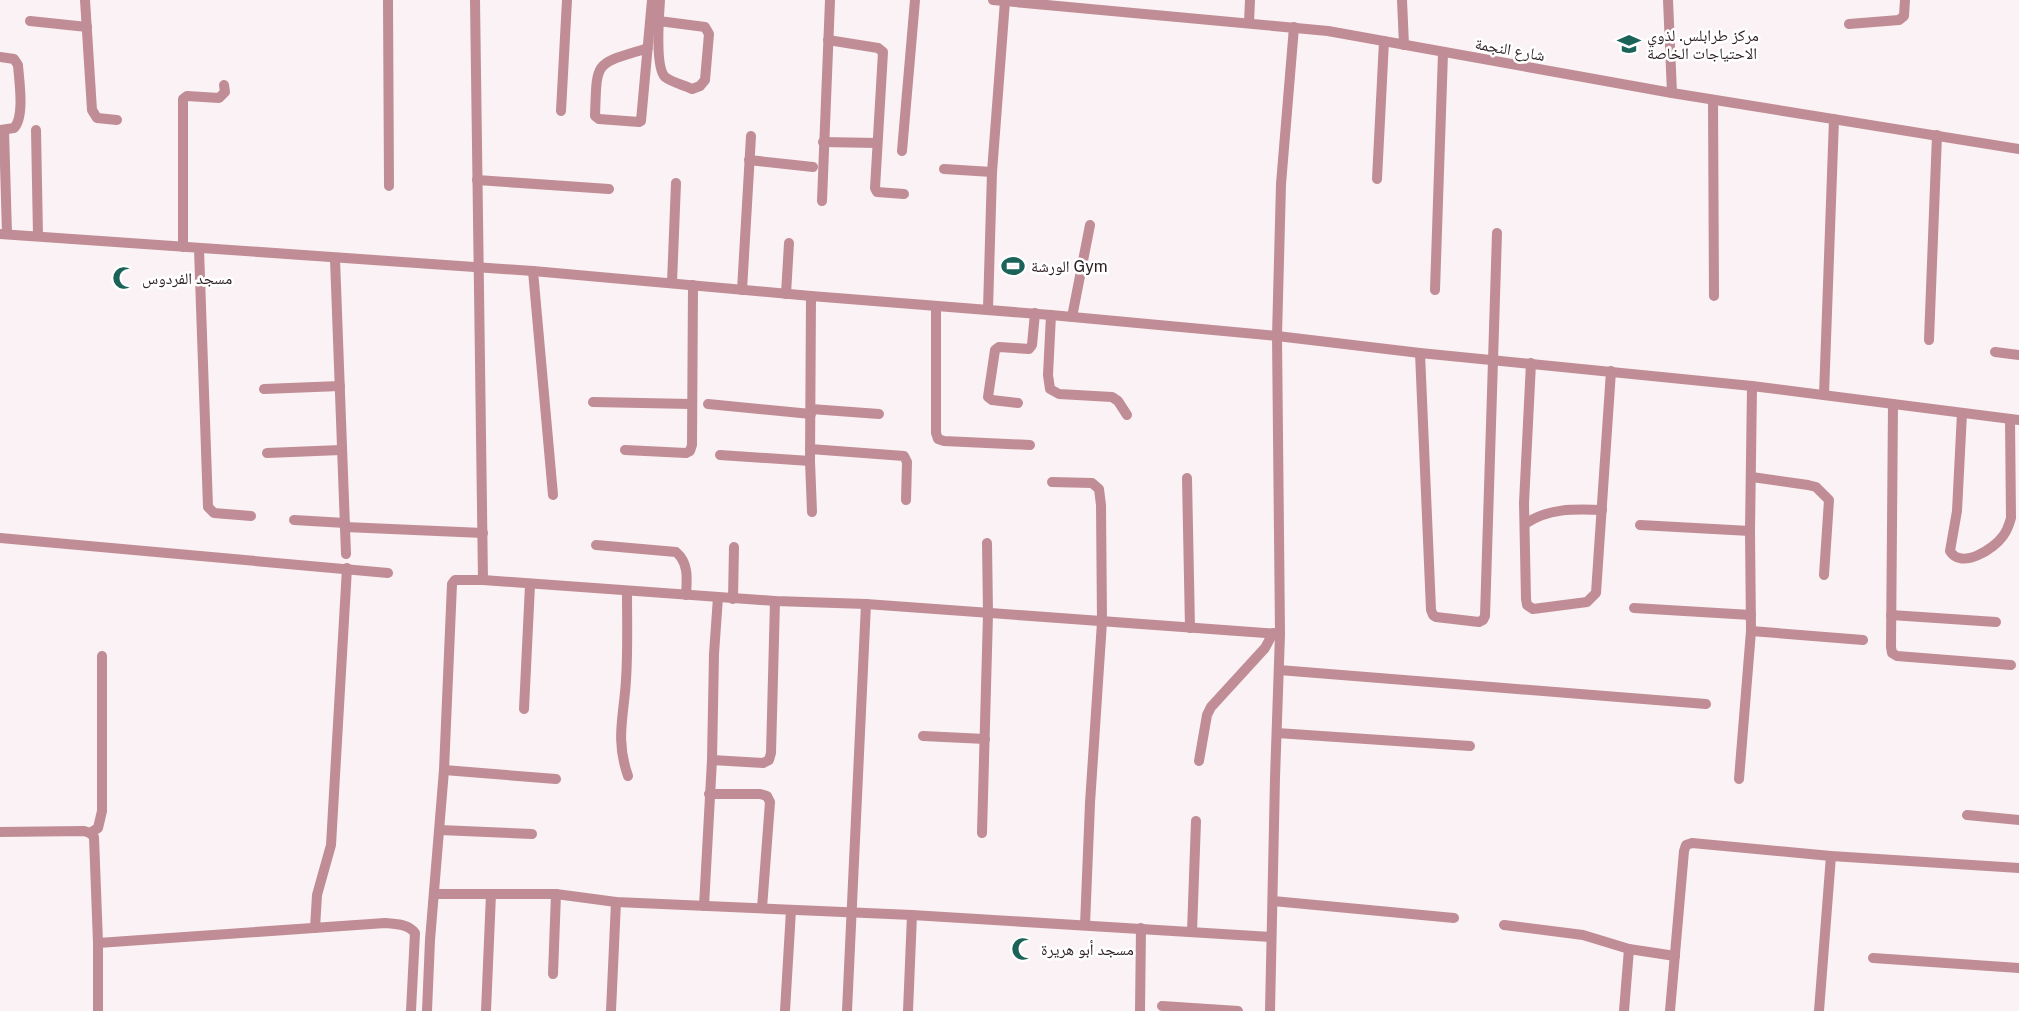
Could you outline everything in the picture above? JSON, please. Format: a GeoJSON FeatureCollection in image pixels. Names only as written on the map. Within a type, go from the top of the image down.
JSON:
{"type":"FeatureCollection","features":[{"type":"Feature","properties":{"kind":"street"},"geometry":{"type":"LineString","coordinates":[[85,0],[92,110],[97,118],[117,120]]}},
{"type":"Feature","properties":{"kind":"street"},"geometry":{"type":"LineString","coordinates":[[388,0],[389,186]]}},
{"type":"Feature","properties":{"kind":"street"},"geometry":{"type":"LineString","coordinates":[[475,0],[483,580]]}},
{"type":"Feature","properties":{"kind":"street"},"geometry":{"type":"LineString","coordinates":[[561,111],[567,0]]}},
{"type":"Feature","properties":{"kind":"street"},"geometry":{"type":"LineString","coordinates":[[648,48],[609,61],[600,67],[597,76],[595,116],[599,119],[639,122],[643,117],[652,0]]}},
{"type":"Feature","properties":{"kind":"street"},"geometry":{"type":"LineString","coordinates":[[659,21],[705,27],[709,34],[705,80],[700,86],[692,89],[666,77],[660,69],[659,21],[660,0]]}},
{"type":"Feature","properties":{"kind":"street"},"geometry":{"type":"LineString","coordinates":[[822,201],[830,0]]}},
{"type":"Feature","properties":{"kind":"street"},"geometry":{"type":"LineString","coordinates":[[902,151],[915,0]]}},
{"type":"Feature","properties":{"kind":"street"},"geometry":{"type":"LineString","coordinates":[[1249,23],[1250,0]]}},
{"type":"Feature","properties":{"kind":"street"},"geometry":{"type":"LineString","coordinates":[[1402,0],[1404,45]]}},
{"type":"Feature","properties":{"kind":"street"},"geometry":{"type":"LineString","coordinates":[[1668,0],[1672,93]]}},
{"type":"Feature","properties":{"kind":"street"},"geometry":{"type":"LineString","coordinates":[[1850,24],[1899,20],[1904,16],[1905,0]]}},
{"type":"Feature","properties":{"kind":"street"},"geometry":{"type":"LineString","coordinates":[[988,309],[999,1]]}},
{"type":"Feature","properties":{"kind":"street","name":"شارع النجمة"},"geometry":{"type":"LineString","coordinates":[[999,1],[1111,5],[1294,27],[1713,100],[2019,149]]}},
{"type":"Feature","properties":{"kind":"street"},"geometry":{"type":"LineString","coordinates":[[30,21],[87,27]]}},
{"type":"Feature","properties":{"kind":"street"},"geometry":{"type":"LineString","coordinates":[[1270,1011],[1279,670],[1277,336],[1281,184],[1294,27]]}},
{"type":"Feature","properties":{"kind":"street"},"geometry":{"type":"LineString","coordinates":[[828,40],[878,48],[883,52],[875,188],[877,192],[904,194]]}},
{"type":"Feature","properties":{"kind":"street"},"geometry":{"type":"LineString","coordinates":[[1377,179],[1384,41]]}},
{"type":"Feature","properties":{"kind":"street"},"geometry":{"type":"LineString","coordinates":[[1434,290],[1443,53]]}},
{"type":"Feature","properties":{"kind":"street"},"geometry":{"type":"LineString","coordinates":[[0,57],[14,59],[18,64],[21,115],[14,128],[2,130],[3,234],[335,259],[533,271],[786,294],[1035,313],[1277,336],[1420,353],[1611,370],[1752,386],[1824,395],[1962,413],[2015,420],[2009,527],[2002,538],[1983,552],[1969,558],[1958,558],[1950,551],[1957,511],[1962,413]]}},
{"type":"Feature","properties":{"kind":"street"},"geometry":{"type":"LineString","coordinates":[[183,247],[183,99],[187,96],[219,98],[225,92],[224,85]]}},
{"type":"Feature","properties":{"kind":"street"},"geometry":{"type":"LineString","coordinates":[[1713,100],[1714,296]]}},
{"type":"Feature","properties":{"kind":"street"},"geometry":{"type":"LineString","coordinates":[[1824,395],[1834,119]]}},
{"type":"Feature","properties":{"kind":"street"},"geometry":{"type":"LineString","coordinates":[[36,130],[38,236]]}},
{"type":"Feature","properties":{"kind":"street"},"geometry":{"type":"LineString","coordinates":[[1929,340],[1936,135]]}},
{"type":"Feature","properties":{"kind":"street"},"geometry":{"type":"LineString","coordinates":[[742,290],[751,136]]}},
{"type":"Feature","properties":{"kind":"street"},"geometry":{"type":"LineString","coordinates":[[823,142],[877,143]]}},
{"type":"Feature","properties":{"kind":"street"},"geometry":{"type":"LineString","coordinates":[[749,160],[813,167]]}},
{"type":"Feature","properties":{"kind":"street"},"geometry":{"type":"LineString","coordinates":[[944,169],[992,172]]}},
{"type":"Feature","properties":{"kind":"street"},"geometry":{"type":"LineString","coordinates":[[477,180],[609,189]]}},
{"type":"Feature","properties":{"kind":"street"},"geometry":{"type":"LineString","coordinates":[[672,283],[676,183]]}},
{"type":"Feature","properties":{"kind":"street"},"geometry":{"type":"LineString","coordinates":[[1072,317],[1090,225]]}},
{"type":"Feature","properties":{"kind":"street"},"geometry":{"type":"LineString","coordinates":[[1420,353],[1431,610],[1436,617],[1479,622],[1484,620],[1485,616],[1497,233]]}},
{"type":"Feature","properties":{"kind":"street"},"geometry":{"type":"LineString","coordinates":[[786,294],[789,243]]}},
{"type":"Feature","properties":{"kind":"street"},"geometry":{"type":"LineString","coordinates":[[199,249],[208,507],[214,513],[251,516]]}},
{"type":"Feature","properties":{"kind":"street"},"geometry":{"type":"LineString","coordinates":[[335,259],[346,554]]}},
{"type":"Feature","properties":{"kind":"street"},"geometry":{"type":"LineString","coordinates":[[533,271],[553,495]]}},
{"type":"Feature","properties":{"kind":"street"},"geometry":{"type":"LineString","coordinates":[[625,450],[686,453],[690,451],[692,445],[693,285]]}},
{"type":"Feature","properties":{"kind":"street"},"geometry":{"type":"LineString","coordinates":[[811,296],[812,512]]}},
{"type":"Feature","properties":{"kind":"street"},"geometry":{"type":"LineString","coordinates":[[936,306],[936,433],[938,439],[1030,445]]}},
{"type":"Feature","properties":{"kind":"street"},"geometry":{"type":"LineString","coordinates":[[1018,403],[992,400],[988,397],[995,350],[999,347],[1029,349],[1032,345],[1035,313]]}},
{"type":"Feature","properties":{"kind":"street"},"geometry":{"type":"LineString","coordinates":[[1051,315],[1048,375],[1050,389],[1059,394],[1113,397],[1127,416]]}},
{"type":"Feature","properties":{"kind":"street"},"geometry":{"type":"LineString","coordinates":[[1995,352],[2019,355]]}},
{"type":"Feature","properties":{"kind":"street"},"geometry":{"type":"LineString","coordinates":[[1531,363],[1525,524],[1527,605],[1533,609],[1587,602],[1596,593],[1611,370]]}},
{"type":"Feature","properties":{"kind":"street"},"geometry":{"type":"LineString","coordinates":[[264,389],[340,386]]}},
{"type":"Feature","properties":{"kind":"street"},"geometry":{"type":"LineString","coordinates":[[1739,779],[1751,632],[1752,386]]}},
{"type":"Feature","properties":{"kind":"street"},"geometry":{"type":"LineString","coordinates":[[593,402],[691,404]]}},
{"type":"Feature","properties":{"kind":"street"},"geometry":{"type":"LineString","coordinates":[[708,404],[879,414]]}},
{"type":"Feature","properties":{"kind":"street"},"geometry":{"type":"LineString","coordinates":[[1893,404],[1892,653],[1897,656],[2011,665]]}},
{"type":"Feature","properties":{"kind":"street"},"geometry":{"type":"LineString","coordinates":[[810,449],[904,456],[907,462],[906,500]]}},
{"type":"Feature","properties":{"kind":"street"},"geometry":{"type":"LineString","coordinates":[[267,453],[341,450]]}},
{"type":"Feature","properties":{"kind":"street"},"geometry":{"type":"LineString","coordinates":[[720,455],[810,461]]}},
{"type":"Feature","properties":{"kind":"street"},"geometry":{"type":"LineString","coordinates":[[1752,477],[1816,487],[1828,500],[1824,575]]}},
{"type":"Feature","properties":{"kind":"street"},"geometry":{"type":"LineString","coordinates":[[1187,478],[1190,628]]}},
{"type":"Feature","properties":{"kind":"street"},"geometry":{"type":"LineString","coordinates":[[1052,482],[1092,483],[1099,489],[1103,536],[1102,622],[1085,926]]}},
{"type":"Feature","properties":{"kind":"street"},"geometry":{"type":"LineString","coordinates":[[1525,524],[1540,515],[1555,511],[1602,510]]}},
{"type":"Feature","properties":{"kind":"street"},"geometry":{"type":"LineString","coordinates":[[294,520],[483,532]]}},
{"type":"Feature","properties":{"kind":"street"},"geometry":{"type":"LineString","coordinates":[[1640,525],[1750,531]]}},
{"type":"Feature","properties":{"kind":"street"},"geometry":{"type":"LineString","coordinates":[[0,538],[388,573]]}},
{"type":"Feature","properties":{"kind":"street"},"geometry":{"type":"LineString","coordinates":[[982,832],[988,614],[987,543]]}},
{"type":"Feature","properties":{"kind":"street"},"geometry":{"type":"LineString","coordinates":[[596,545],[676,552],[680,555],[687,572],[686,595]]}},
{"type":"Feature","properties":{"kind":"street"},"geometry":{"type":"LineString","coordinates":[[733,598],[734,547]]}},
{"type":"Feature","properties":{"kind":"street"},"geometry":{"type":"LineString","coordinates":[[315,928],[317,895],[331,845],[347,568]]}},
{"type":"Feature","properties":{"kind":"street"},"geometry":{"type":"LineString","coordinates":[[427,1011],[444,770],[452,584],[455,580],[483,580],[775,602],[866,604],[1277,633]]}},
{"type":"Feature","properties":{"kind":"street"},"geometry":{"type":"LineString","coordinates":[[524,709],[530,585]]}},
{"type":"Feature","properties":{"kind":"street"},"geometry":{"type":"LineString","coordinates":[[627,591],[626,680],[620,738],[623,762],[628,776]]}},
{"type":"Feature","properties":{"kind":"street"},"geometry":{"type":"LineString","coordinates":[[704,906],[718,597]]}},
{"type":"Feature","properties":{"kind":"street"},"geometry":{"type":"LineString","coordinates":[[712,760],[763,763],[769,760],[775,602]]}},
{"type":"Feature","properties":{"kind":"street"},"geometry":{"type":"LineString","coordinates":[[847,1011],[866,604]]}},
{"type":"Feature","properties":{"kind":"street"},"geometry":{"type":"LineString","coordinates":[[1634,608],[1751,615]]}},
{"type":"Feature","properties":{"kind":"street"},"geometry":{"type":"LineString","coordinates":[[1891,615],[1996,622]]}},
{"type":"Feature","properties":{"kind":"street"},"geometry":{"type":"LineString","coordinates":[[1751,632],[1863,640]]}},
{"type":"Feature","properties":{"kind":"street"},"geometry":{"type":"LineString","coordinates":[[1199,761],[1207,715],[1211,707],[1277,633]]}},
{"type":"Feature","properties":{"kind":"street"},"geometry":{"type":"LineString","coordinates":[[0,832],[90,832],[98,828],[102,811],[102,656]]}},
{"type":"Feature","properties":{"kind":"street"},"geometry":{"type":"LineString","coordinates":[[1279,670],[1706,704]]}},
{"type":"Feature","properties":{"kind":"street"},"geometry":{"type":"LineString","coordinates":[[1277,733],[1470,746]]}},
{"type":"Feature","properties":{"kind":"street"},"geometry":{"type":"LineString","coordinates":[[922,736],[985,739]]}},
{"type":"Feature","properties":{"kind":"street"},"geometry":{"type":"LineString","coordinates":[[444,770],[556,779]]}},
{"type":"Feature","properties":{"kind":"street"},"geometry":{"type":"LineString","coordinates":[[709,794],[760,794],[767,796],[770,802],[762,908]]}},
{"type":"Feature","properties":{"kind":"street"},"geometry":{"type":"LineString","coordinates":[[1966,815],[2019,820]]}},
{"type":"Feature","properties":{"kind":"street"},"geometry":{"type":"LineString","coordinates":[[1192,932],[1196,821]]}},
{"type":"Feature","properties":{"kind":"street"},"geometry":{"type":"LineString","coordinates":[[440,830],[532,834]]}},
{"type":"Feature","properties":{"kind":"street"},"geometry":{"type":"LineString","coordinates":[[90,832],[94,837],[98,1011]]}},
{"type":"Feature","properties":{"kind":"street"},"geometry":{"type":"LineString","coordinates":[[1670,1011],[1686,845],[1692,843],[1831,856],[2019,868]]}},
{"type":"Feature","properties":{"kind":"street"},"geometry":{"type":"LineString","coordinates":[[1819,1011],[1831,856]]}},
{"type":"Feature","properties":{"kind":"street"},"geometry":{"type":"LineString","coordinates":[[434,894],[556,894],[616,902],[912,915],[1271,937]]}},
{"type":"Feature","properties":{"kind":"street"},"geometry":{"type":"LineString","coordinates":[[486,1011],[491,894]]}},
{"type":"Feature","properties":{"kind":"street"},"geometry":{"type":"LineString","coordinates":[[553,974],[556,894]]}},
{"type":"Feature","properties":{"kind":"street"},"geometry":{"type":"LineString","coordinates":[[1273,901],[1454,918]]}},
{"type":"Feature","properties":{"kind":"street"},"geometry":{"type":"LineString","coordinates":[[610,1011],[616,902]]}},
{"type":"Feature","properties":{"kind":"street"},"geometry":{"type":"LineString","coordinates":[[785,1011],[791,910]]}},
{"type":"Feature","properties":{"kind":"street"},"geometry":{"type":"LineString","coordinates":[[908,1011],[912,915]]}},
{"type":"Feature","properties":{"kind":"street"},"geometry":{"type":"LineString","coordinates":[[98,943],[385,923],[402,925],[411,928],[415,933],[411,1011]]}},
{"type":"Feature","properties":{"kind":"street"},"geometry":{"type":"LineString","coordinates":[[1504,925],[1583,935],[1629,950],[1675,956]]}},
{"type":"Feature","properties":{"kind":"street"},"geometry":{"type":"LineString","coordinates":[[1140,1011],[1141,928]]}},
{"type":"Feature","properties":{"kind":"street"},"geometry":{"type":"LineString","coordinates":[[1624,1011],[1629,950]]}},
{"type":"Feature","properties":{"kind":"street"},"geometry":{"type":"LineString","coordinates":[[1873,958],[2019,968]]}},
{"type":"Feature","properties":{"kind":"street"},"geometry":{"type":"LineString","coordinates":[[1162,1006],[1238,1011]]}},
{"type":"Feature","properties":{"kind":"place","name":"مركز طرابلس. لذوي الاحتياجات الخاصة"},"geometry":{"type":"Point","coordinates":[1629,44]}},
{"type":"Feature","properties":{"kind":"place","name":"الورشة Gym"},"geometry":{"type":"Point","coordinates":[1013,266]}},
{"type":"Feature","properties":{"kind":"place","name":"مسجد الفردوس"},"geometry":{"type":"Point","coordinates":[124,278]}},
{"type":"Feature","properties":{"kind":"place","name":"مسجد أبو هريرة"},"geometry":{"type":"Point","coordinates":[1023,949]}}]}
